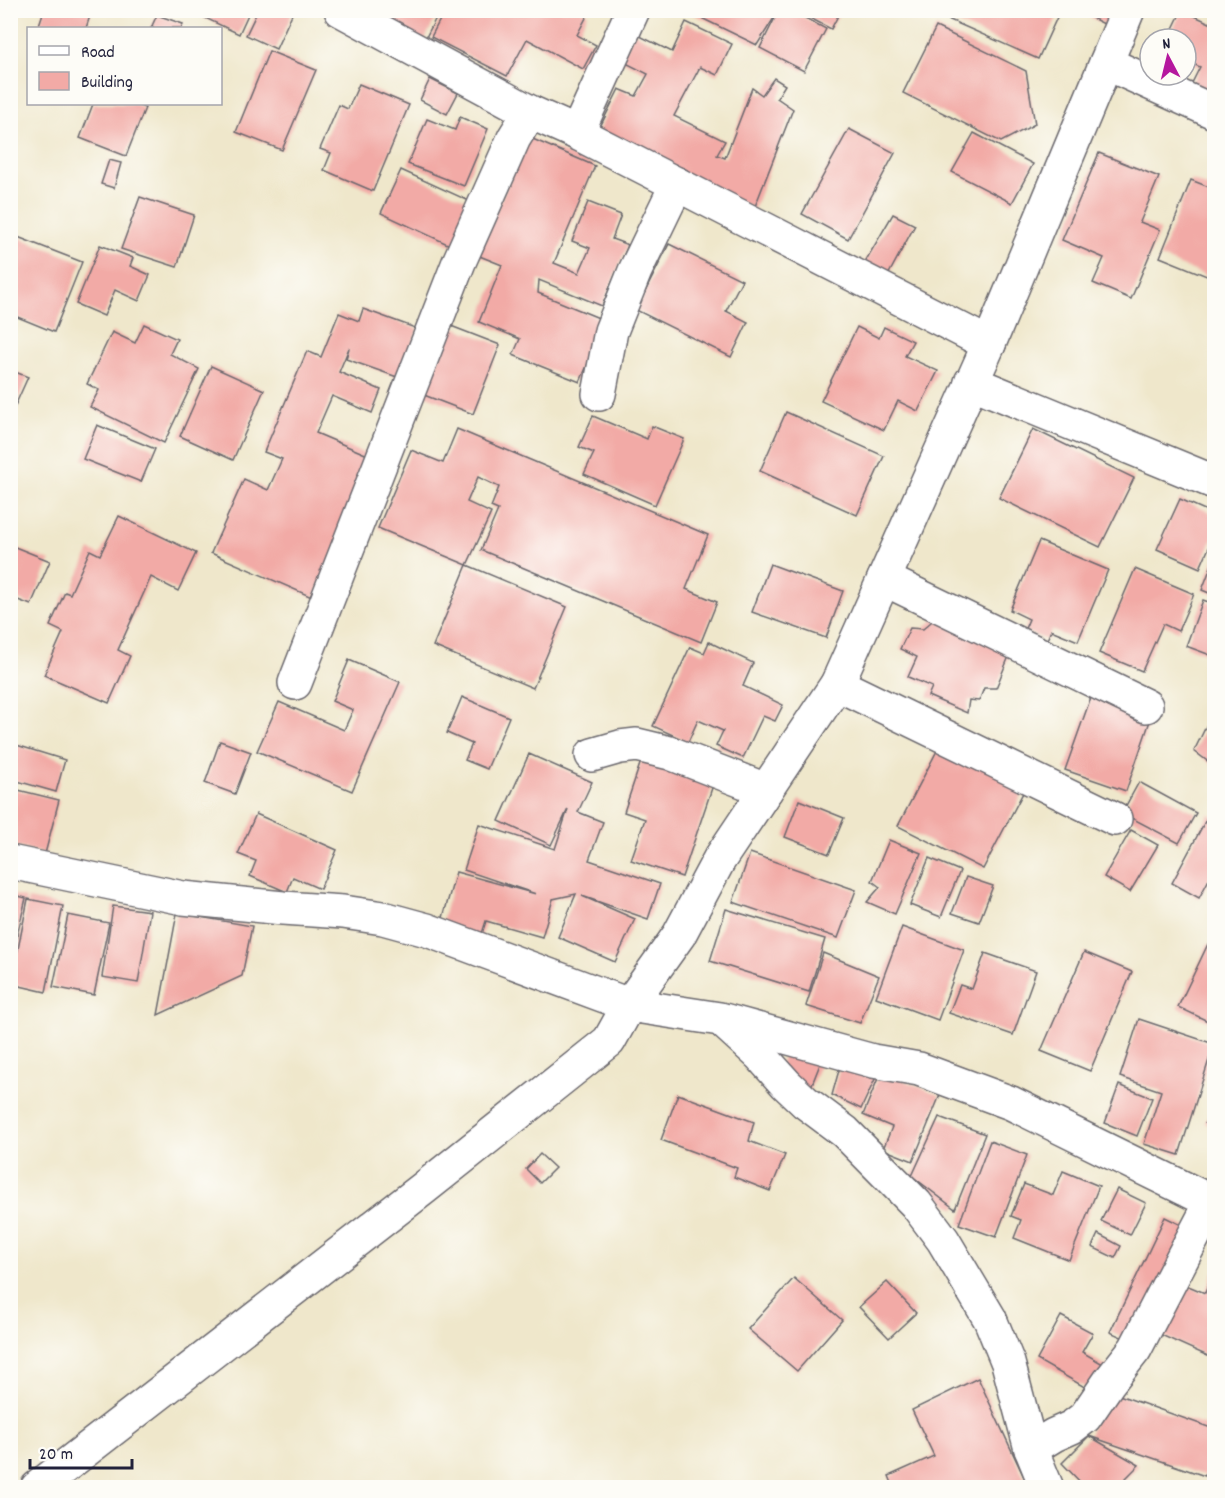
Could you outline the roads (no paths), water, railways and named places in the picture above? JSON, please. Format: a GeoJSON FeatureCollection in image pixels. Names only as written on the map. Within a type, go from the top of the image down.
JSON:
{"type":"FeatureCollection","features":[{"type":"Feature","properties":{"kind":"street"},"geometry":{"type":"LineString","coordinates":[[341,10],[530,112],[577,132],[989,344]]}},
{"type":"Feature","properties":{"kind":"street"},"geometry":{"type":"LineString","coordinates":[[577,132],[633,10]]}},
{"type":"Feature","properties":{"kind":"street"},"geometry":{"type":"LineString","coordinates":[[37,1488],[424,1188],[609,1041],[629,1005],[680,935],[719,860],[837,684],[989,344],[1128,10]]}},
{"type":"Feature","properties":{"kind":"street"},"geometry":{"type":"LineString","coordinates":[[1106,63],[1215,112]]}},
{"type":"Feature","properties":{"kind":"street"},"geometry":{"type":"LineString","coordinates":[[295,683],[459,262],[514,138],[530,112]]}},
{"type":"Feature","properties":{"kind":"street"},"geometry":{"type":"LineString","coordinates":[[599,394],[611,331],[634,271],[677,184]]}},
{"type":"Feature","properties":{"kind":"street"},"geometry":{"type":"LineString","coordinates":[[971,382],[1215,482]]}},
{"type":"Feature","properties":{"kind":"street"},"geometry":{"type":"LineString","coordinates":[[884,579],[1146,706]]}},
{"type":"Feature","properties":{"kind":"street"},"geometry":{"type":"LineString","coordinates":[[837,684],[1115,819]]}},
{"type":"Feature","properties":{"kind":"street"},"geometry":{"type":"LineString","coordinates":[[592,755],[637,745],[670,753],[766,790]]}},
{"type":"Feature","properties":{"kind":"street"},"geometry":{"type":"LineString","coordinates":[[10,862],[183,898],[343,912],[383,918],[426,930],[629,1005],[720,1019],[873,1061],[919,1069],[1011,1103],[1213,1202],[1135,1349],[1085,1417],[1072,1427],[1031,1449]]}},
{"type":"Feature","properties":{"kind":"street"},"geometry":{"type":"LineString","coordinates":[[720,1019],[760,1055],[786,1084],[845,1132],[916,1204],[943,1240],[966,1275],[994,1328],[1008,1363],[1031,1449],[1047,1488]]}}]}
